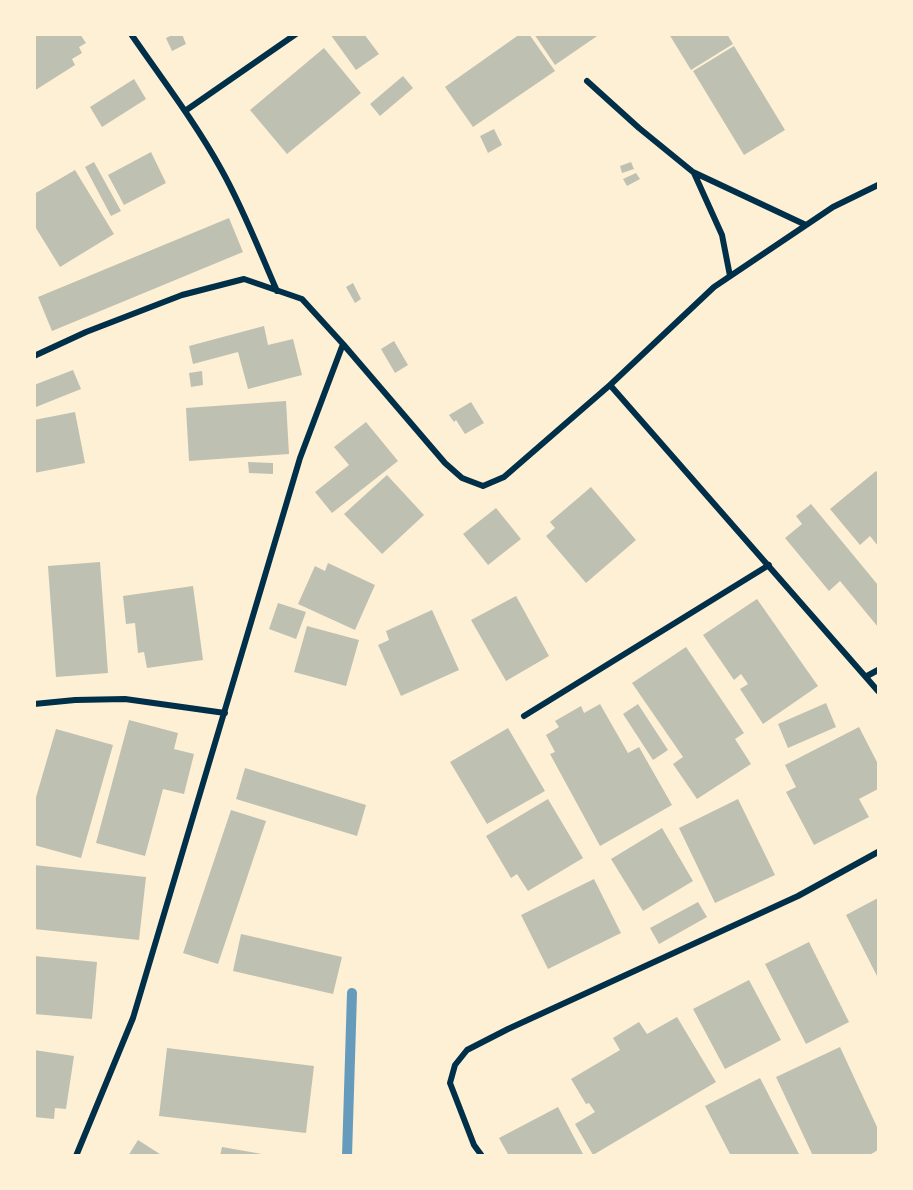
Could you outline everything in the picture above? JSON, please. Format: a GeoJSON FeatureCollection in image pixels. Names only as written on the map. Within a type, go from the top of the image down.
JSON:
{"type":"FeatureCollection","features":[{"type":"Feature","properties":{"kind":"street"},"geometry":{"type":"LineString","coordinates":[[131,34],[185,111],[221,169],[243,212],[277,291]]}},
{"type":"Feature","properties":{"kind":"street"},"geometry":{"type":"LineString","coordinates":[[185,111],[296,34]]}},
{"type":"Feature","properties":{"kind":"street"},"geometry":{"type":"LineString","coordinates":[[587,81],[693,172],[806,225]]}},
{"type":"Feature","properties":{"kind":"street"},"geometry":{"type":"LineString","coordinates":[[693,172],[722,235],[730,276]]}},
{"type":"Feature","properties":{"kind":"street"},"geometry":{"type":"LineString","coordinates":[[34,356],[86,332],[192,292],[244,279],[302,299],[445,463],[462,478],[483,486],[504,477],[610,385],[714,287],[833,207],[879,185]]}},
{"type":"Feature","properties":{"kind":"street"},"geometry":{"type":"LineString","coordinates":[[76,1155],[133,1018],[300,458],[343,344]]}},
{"type":"Feature","properties":{"kind":"street"},"geometry":{"type":"LineString","coordinates":[[610,385],[879,691]]}},
{"type":"Feature","properties":{"kind":"street"},"geometry":{"type":"LineString","coordinates":[[524,716],[769,565]]}},
{"type":"Feature","properties":{"kind":"street"},"geometry":{"type":"LineString","coordinates":[[867,676],[879,670]]}},
{"type":"Feature","properties":{"kind":"street"},"geometry":{"type":"LineString","coordinates":[[34,705],[75,700],[125,699],[225,713]]}},
{"type":"Feature","properties":{"kind":"street"},"geometry":{"type":"LineString","coordinates":[[482,1155],[474,1145],[450,1083],[454,1065],[467,1050],[798,896],[879,852]]}},
{"type":"Feature","properties":{"kind":"building"},"geometry":{"type":"Polygon","coordinates":[[[34,34],[80,34],[86,43],[79,47],[82,53],[72,59],[75,65],[34,91],[34,34]]]}},
{"type":"Feature","properties":{"kind":"building"},"geometry":{"type":"Polygon","coordinates":[[[174,34],[182,34],[186,44],[172,51],[166,38],[174,34]]]}},
{"type":"Feature","properties":{"kind":"building"},"geometry":{"type":"Polygon","coordinates":[[[330,34],[364,34],[379,54],[356,70],[330,34]]]}},
{"type":"Feature","properties":{"kind":"building"},"geometry":{"type":"Polygon","coordinates":[[[520,34],[529,34],[555,71],[473,127],[445,87],[520,34]]]}},
{"type":"Feature","properties":{"kind":"building"},"geometry":{"type":"Polygon","coordinates":[[[534,34],[600,34],[555,65],[534,34]]]}},
{"type":"Feature","properties":{"kind":"building"},"geometry":{"type":"Polygon","coordinates":[[[669,34],[727,34],[733,44],[691,70],[669,34]]]}},
{"type":"Feature","properties":{"kind":"building"},"geometry":{"type":"Polygon","coordinates":[[[734,46],[785,130],[744,155],[693,71],[734,46]]]}},
{"type":"Feature","properties":{"kind":"building"},"geometry":{"type":"Polygon","coordinates":[[[324,48],[361,93],[287,154],[250,110],[324,48]]]}},
{"type":"Feature","properties":{"kind":"building"},"geometry":{"type":"Polygon","coordinates":[[[403,76],[413,88],[380,116],[370,104],[403,76]]]}},
{"type":"Feature","properties":{"kind":"building"},"geometry":{"type":"Polygon","coordinates":[[[134,79],[146,99],[102,127],[90,107],[134,79]]]}},
{"type":"Feature","properties":{"kind":"building"},"geometry":{"type":"Polygon","coordinates":[[[494,129],[502,145],[488,153],[480,136],[494,129]]]}},
{"type":"Feature","properties":{"kind":"building"},"geometry":{"type":"Polygon","coordinates":[[[151,152],[166,183],[124,205],[108,175],[151,152]]]}},
{"type":"Feature","properties":{"kind":"building"},"geometry":{"type":"Polygon","coordinates":[[[94,162],[121,211],[111,216],[85,167],[94,162]]]}},
{"type":"Feature","properties":{"kind":"building"},"geometry":{"type":"Polygon","coordinates":[[[631,162],[634,169],[622,173],[620,166],[631,162]]]}},
{"type":"Feature","properties":{"kind":"building"},"geometry":{"type":"Polygon","coordinates":[[[75,170],[114,234],[60,267],[34,225],[34,194],[75,170]]]}},
{"type":"Feature","properties":{"kind":"building"},"geometry":{"type":"Polygon","coordinates":[[[636,173],[640,179],[627,186],[623,179],[636,173]]]}},
{"type":"Feature","properties":{"kind":"building"},"geometry":{"type":"Polygon","coordinates":[[[229,218],[243,252],[52,331],[38,297],[229,218]]]}},
{"type":"Feature","properties":{"kind":"building"},"geometry":{"type":"Polygon","coordinates":[[[353,283],[361,299],[355,303],[346,287],[353,283]]]}},
{"type":"Feature","properties":{"kind":"building"},"geometry":{"type":"Polygon","coordinates":[[[264,326],[268,345],[293,339],[302,375],[248,389],[238,352],[193,364],[189,346],[264,326]]]}},
{"type":"Feature","properties":{"kind":"building"},"geometry":{"type":"Polygon","coordinates":[[[394,341],[408,365],[395,373],[381,349],[394,341]]]}},
{"type":"Feature","properties":{"kind":"building"},"geometry":{"type":"Polygon","coordinates":[[[73,370],[81,389],[36,407],[34,385],[73,370]]]}},
{"type":"Feature","properties":{"kind":"building"},"geometry":{"type":"Polygon","coordinates":[[[202,371],[203,385],[191,387],[189,373],[202,371]]]}},
{"type":"Feature","properties":{"kind":"building"},"geometry":{"type":"Polygon","coordinates":[[[286,401],[289,454],[189,461],[186,408],[286,401]]]}},
{"type":"Feature","properties":{"kind":"building"},"geometry":{"type":"Polygon","coordinates":[[[471,402],[484,423],[465,434],[456,420],[454,422],[449,415],[471,402]]]}},
{"type":"Feature","properties":{"kind":"building"},"geometry":{"type":"Polygon","coordinates":[[[75,412],[85,463],[34,473],[34,420],[75,412]]]}},
{"type":"Feature","properties":{"kind":"building"},"geometry":{"type":"Polygon","coordinates":[[[366,422],[398,461],[332,513],[315,492],[349,465],[334,447],[366,422]]]}},
{"type":"Feature","properties":{"kind":"building"},"geometry":{"type":"Polygon","coordinates":[[[248,462],[273,463],[273,474],[249,473],[248,462]]]}},
{"type":"Feature","properties":{"kind":"building"},"geometry":{"type":"Polygon","coordinates":[[[876,471],[878,474],[878,546],[870,536],[860,545],[830,509],[876,471]]]}},
{"type":"Feature","properties":{"kind":"building"},"geometry":{"type":"Polygon","coordinates":[[[387,475],[424,515],[382,554],[344,514],[387,475]]]}},
{"type":"Feature","properties":{"kind":"building"},"geometry":{"type":"Polygon","coordinates":[[[591,487],[636,540],[586,583],[546,536],[555,528],[550,522],[591,487]]]}},
{"type":"Feature","properties":{"kind":"building"},"geometry":{"type":"Polygon","coordinates":[[[811,504],[878,585],[878,627],[840,581],[829,591],[785,538],[802,524],[796,516],[811,504]]]}},
{"type":"Feature","properties":{"kind":"building"},"geometry":{"type":"Polygon","coordinates":[[[496,508],[521,539],[488,565],[463,534],[496,508]]]}},
{"type":"Feature","properties":{"kind":"building"},"geometry":{"type":"Polygon","coordinates":[[[100,562],[108,673],[56,677],[48,566],[100,562]]]}},
{"type":"Feature","properties":{"kind":"building"},"geometry":{"type":"Polygon","coordinates":[[[328,563],[375,585],[355,630],[298,604],[315,566],[325,571],[328,563]]]}},
{"type":"Feature","properties":{"kind":"building"},"geometry":{"type":"Polygon","coordinates":[[[193,586],[203,660],[147,668],[144,652],[138,653],[135,623],[126,624],[123,596],[193,586]]]}},
{"type":"Feature","properties":{"kind":"building"},"geometry":{"type":"Polygon","coordinates":[[[516,596],[549,656],[506,681],[471,620],[516,596]]]}},
{"type":"Feature","properties":{"kind":"building"},"geometry":{"type":"Polygon","coordinates":[[[757,599],[818,686],[763,724],[740,689],[748,684],[741,674],[734,680],[703,635],[757,599]]]}},
{"type":"Feature","properties":{"kind":"building"},"geometry":{"type":"Polygon","coordinates":[[[278,603],[306,612],[296,639],[269,629],[278,603]]]}},
{"type":"Feature","properties":{"kind":"building"},"geometry":{"type":"Polygon","coordinates":[[[432,610],[459,670],[401,696],[378,645],[389,640],[386,631],[432,610]]]}},
{"type":"Feature","properties":{"kind":"building"},"geometry":{"type":"Polygon","coordinates":[[[307,626],[359,640],[346,686],[294,672],[307,626]]]}},
{"type":"Feature","properties":{"kind":"building"},"geometry":{"type":"Polygon","coordinates":[[[686,647],[744,733],[735,739],[751,764],[697,799],[673,764],[683,757],[632,683],[686,647]]]}},
{"type":"Feature","properties":{"kind":"building"},"geometry":{"type":"Polygon","coordinates":[[[826,703],[836,727],[788,748],[778,724],[826,703]]]}},
{"type":"Feature","properties":{"kind":"building"},"geometry":{"type":"Polygon","coordinates":[[[600,704],[628,753],[639,747],[672,805],[600,846],[550,754],[555,752],[546,735],[559,727],[555,721],[581,706],[584,713],[600,704]]]}},
{"type":"Feature","properties":{"kind":"building"},"geometry":{"type":"Polygon","coordinates":[[[638,704],[668,750],[653,760],[623,714],[638,704]]]}},
{"type":"Feature","properties":{"kind":"building"},"geometry":{"type":"Polygon","coordinates":[[[129,720],[178,733],[174,749],[194,754],[184,794],[163,789],[145,856],[96,843],[129,720]]]}},
{"type":"Feature","properties":{"kind":"building"},"geometry":{"type":"Polygon","coordinates":[[[859,727],[878,764],[878,789],[859,799],[869,817],[814,845],[786,792],[796,787],[785,765],[859,727]]]}},
{"type":"Feature","properties":{"kind":"building"},"geometry":{"type":"Polygon","coordinates":[[[508,728],[545,791],[487,824],[450,762],[508,728]]]}},
{"type":"Feature","properties":{"kind":"building"},"geometry":{"type":"Polygon","coordinates":[[[56,729],[113,745],[81,858],[34,845],[34,804],[56,729]]]}},
{"type":"Feature","properties":{"kind":"building"},"geometry":{"type":"Polygon","coordinates":[[[245,768],[366,805],[357,836],[236,799],[245,768]]]}},
{"type":"Feature","properties":{"kind":"building"},"geometry":{"type":"Polygon","coordinates":[[[548,799],[583,858],[528,891],[517,874],[511,878],[486,836],[548,799]]]}},
{"type":"Feature","properties":{"kind":"building"},"geometry":{"type":"Polygon","coordinates":[[[738,799],[775,875],[715,903],[679,828],[738,799]]]}},
{"type":"Feature","properties":{"kind":"building"},"geometry":{"type":"Polygon","coordinates":[[[231,810],[266,821],[218,964],[183,953],[231,810]]]}},
{"type":"Feature","properties":{"kind":"building"},"geometry":{"type":"Polygon","coordinates":[[[662,828],[693,881],[643,911],[611,859],[662,828]]]}},
{"type":"Feature","properties":{"kind":"building"},"geometry":{"type":"Polygon","coordinates":[[[34,865],[146,877],[139,940],[34,929],[34,865]]]}},
{"type":"Feature","properties":{"kind":"building"},"geometry":{"type":"Polygon","coordinates":[[[594,879],[621,933],[548,969],[521,915],[594,879]]]}},
{"type":"Feature","properties":{"kind":"building"},"geometry":{"type":"Polygon","coordinates":[[[878,898],[878,978],[846,915],[878,898]]]}},
{"type":"Feature","properties":{"kind":"building"},"geometry":{"type":"Polygon","coordinates":[[[698,902],[707,917],[659,944],[650,928],[698,902]]]}},
{"type":"Feature","properties":{"kind":"building"},"geometry":{"type":"Polygon","coordinates":[[[241,934],[342,957],[333,994],[233,971],[241,934]]]}},
{"type":"Feature","properties":{"kind":"building"},"geometry":{"type":"Polygon","coordinates":[[[809,942],[849,1022],[806,1044],[765,964],[809,942]]]}},
{"type":"Feature","properties":{"kind":"building"},"geometry":{"type":"Polygon","coordinates":[[[34,956],[97,962],[92,1019],[34,1014],[34,956]]]}},
{"type":"Feature","properties":{"kind":"building"},"geometry":{"type":"Polygon","coordinates":[[[749,980],[781,1040],[725,1069],[693,1009],[749,980]]]}},
{"type":"Feature","properties":{"kind":"building"},"geometry":{"type":"Polygon","coordinates":[[[677,1017],[716,1082],[593,1155],[575,1124],[595,1112],[589,1103],[586,1104],[571,1079],[620,1050],[613,1038],[639,1022],[647,1034],[677,1017]]]}},
{"type":"Feature","properties":{"kind":"building"},"geometry":{"type":"Polygon","coordinates":[[[840,1047],[878,1129],[878,1150],[868,1156],[813,1156],[776,1077],[840,1047]]]}},
{"type":"Feature","properties":{"kind":"building"},"geometry":{"type":"Polygon","coordinates":[[[167,1048],[314,1066],[306,1133],[159,1116],[167,1048]]]}},
{"type":"Feature","properties":{"kind":"building"},"geometry":{"type":"Polygon","coordinates":[[[34,1050],[74,1056],[66,1109],[55,1108],[54,1119],[34,1117],[34,1050]]]}},
{"type":"Feature","properties":{"kind":"building"},"geometry":{"type":"Polygon","coordinates":[[[760,1078],[800,1156],[731,1156],[705,1106],[760,1078]]]}},
{"type":"Feature","properties":{"kind":"building"},"geometry":{"type":"Polygon","coordinates":[[[558,1107],[584,1156],[509,1156],[499,1138],[558,1107]]]}},
{"type":"Feature","properties":{"kind":"building"},"geometry":{"type":"Polygon","coordinates":[[[138,1140],[163,1156],[128,1156],[138,1140]]]}},
{"type":"Feature","properties":{"kind":"building"},"geometry":{"type":"Polygon","coordinates":[[[222,1147],[262,1154],[262,1156],[220,1156],[222,1147]]]}},
{"type":"Feature","properties":{"kind":"waterway"},"geometry":{"type":"LineString","coordinates":[[347,1156],[352,993]]}}]}
